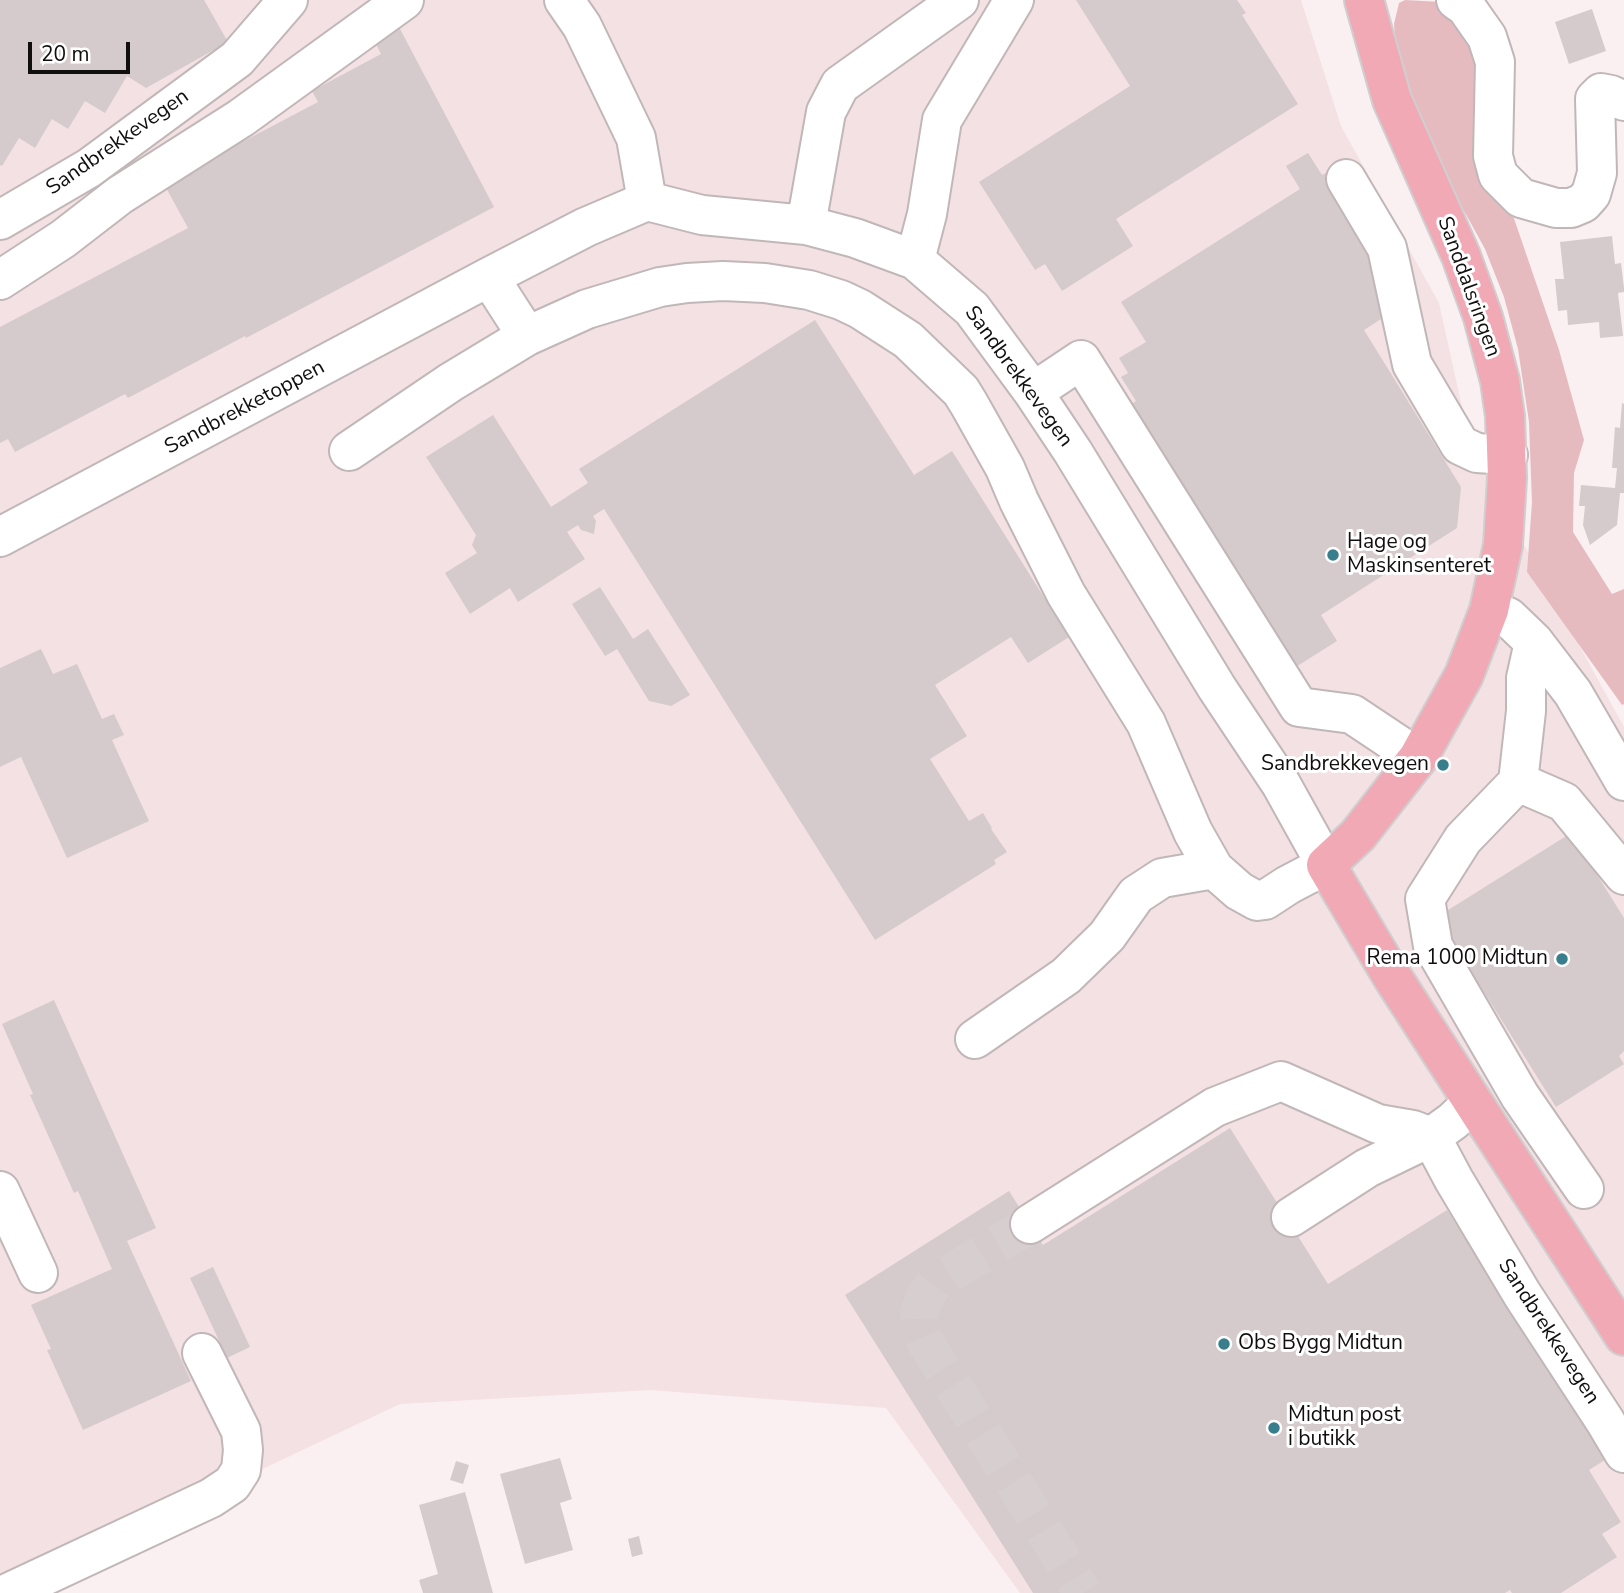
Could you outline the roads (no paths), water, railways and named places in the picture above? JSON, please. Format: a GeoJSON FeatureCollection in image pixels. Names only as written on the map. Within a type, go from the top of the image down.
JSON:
{"type":"FeatureCollection","features":[{"type":"Feature","properties":{"kind":"main road","name":"Sanddalsringen"},"geometry":{"type":"LineString","coordinates":[[1326,865],[1358,835],[1418,758],[1464,675],[1489,610],[1503,545],[1508,455],[1500,381],[1483,317],[1461,256],[1392,100],[1369,2]]}},
{"type":"Feature","properties":{"kind":"main road","name":"Sandbrekkevegen"},"geometry":{"type":"LineString","coordinates":[[1326,865],[1393,978],[1624,1336]]}},
{"type":"Feature","properties":{"kind":"street","name":"Sandbrekkevegen"},"geometry":{"type":"LineString","coordinates":[[0,220],[89,168],[237,59],[288,0]]}},
{"type":"Feature","properties":{"kind":"street"},"geometry":{"type":"LineString","coordinates":[[0,280],[63,239],[120,195],[241,118],[404,0]]}},
{"type":"Feature","properties":{"kind":"street"},"geometry":{"type":"LineString","coordinates":[[564,0],[582,26],[636,138],[647,201]]}},
{"type":"Feature","properties":{"kind":"street"},"geometry":{"type":"LineString","coordinates":[[806,225],[826,112],[840,85],[959,0]]}},
{"type":"Feature","properties":{"kind":"street"},"geometry":{"type":"LineString","coordinates":[[915,260],[927,214],[942,120],[1014,0]]}},
{"type":"Feature","properties":{"kind":"street"},"geometry":{"type":"LineString","coordinates":[[1456,0],[1466,7],[1488,37],[1495,62],[1493,156],[1498,175],[1521,198],[1556,208],[1571,208],[1583,203],[1591,194],[1597,173],[1595,99],[1601,93],[1624,101]]}},
{"type":"Feature","properties":{"kind":"street"},"geometry":{"type":"LineString","coordinates":[[1346,179],[1387,248],[1412,364],[1460,446],[1477,453],[1508,455]]}},
{"type":"Feature","properties":{"kind":"street","name":"Sandbrekkevegen"},"geometry":{"type":"LineString","coordinates":[[647,201],[702,215],[806,225],[855,238],[915,260],[972,309],[1033,392],[1100,495],[1217,688],[1281,784],[1326,865]]}},
{"type":"Feature","properties":{"kind":"street","name":"Sandbrekketoppen"},"geometry":{"type":"LineString","coordinates":[[0,537],[489,277],[586,227],[647,201]]}},
{"type":"Feature","properties":{"kind":"street"},"geometry":{"type":"LineString","coordinates":[[489,277],[527,335]]}},
{"type":"Feature","properties":{"kind":"street"},"geometry":{"type":"LineString","coordinates":[[349,451],[451,382],[527,335],[587,309],[660,287],[723,281],[788,286],[841,300],[908,340],[961,391],[1005,468],[1066,594],[1146,723],[1193,832],[1214,869],[1239,891],[1257,901],[1265,900],[1326,865]]}},
{"type":"Feature","properties":{"kind":"street"},"geometry":{"type":"LineString","coordinates":[[1033,392],[1081,360],[1299,708],[1352,714],[1418,758]]}},
{"type":"Feature","properties":{"kind":"street"},"geometry":{"type":"LineString","coordinates":[[1489,610],[1508,617],[1534,642],[1573,693],[1624,780]]}},
{"type":"Feature","properties":{"kind":"street"},"geometry":{"type":"LineString","coordinates":[[1534,642],[1526,678],[1518,782],[1462,839],[1425,900],[1433,946],[1520,1096],[1584,1189]]}},
{"type":"Feature","properties":{"kind":"street"},"geometry":{"type":"LineString","coordinates":[[1518,782],[1564,802],[1624,875]]}},
{"type":"Feature","properties":{"kind":"street"},"geometry":{"type":"LineString","coordinates":[[975,1039],[1066,976],[1107,936],[1136,895],[1162,878],[1214,869]]}},
{"type":"Feature","properties":{"kind":"street"},"geometry":{"type":"LineString","coordinates":[[1030,1224],[1215,1107],[1281,1081],[1378,1124],[1413,1130],[1432,1137]]}},
{"type":"Feature","properties":{"kind":"street"},"geometry":{"type":"LineString","coordinates":[[1291,1217],[1367,1168],[1432,1137],[1473,1102]]}},
{"type":"Feature","properties":{"kind":"street","name":"Sandbrekkevegen"},"geometry":{"type":"LineString","coordinates":[[1432,1137],[1454,1180],[1522,1294],[1624,1453]]}},
{"type":"Feature","properties":{"kind":"street"},"geometry":{"type":"LineString","coordinates":[[0,1191],[38,1273]]}},
{"type":"Feature","properties":{"kind":"street"},"geometry":{"type":"LineString","coordinates":[[8,1593],[211,1498],[232,1485],[241,1470],[241,1432],[202,1353]]}},
{"type":"Feature","properties":{"kind":"tunnel"},"geometry":{"type":"LineString","coordinates":[[1030,1224],[935,1283],[926,1295],[919,1313],[920,1330],[1083,1593]]}},
{"type":"Feature","properties":{"kind":"place","name":"Hage og Maskinsenteret"},"geometry":{"type":"Point","coordinates":[1333,555]}},
{"type":"Feature","properties":{"kind":"place","name":"Sandbrekkevegen"},"geometry":{"type":"Point","coordinates":[1443,765]}},
{"type":"Feature","properties":{"kind":"place","name":"Rema 1000 Midtun"},"geometry":{"type":"Point","coordinates":[1562,959]}},
{"type":"Feature","properties":{"kind":"place","name":"Obs Bygg Midtun"},"geometry":{"type":"Point","coordinates":[1224,1344]}},
{"type":"Feature","properties":{"kind":"place","name":"Midtun post i butikk"},"geometry":{"type":"Point","coordinates":[1274,1428]}}]}
